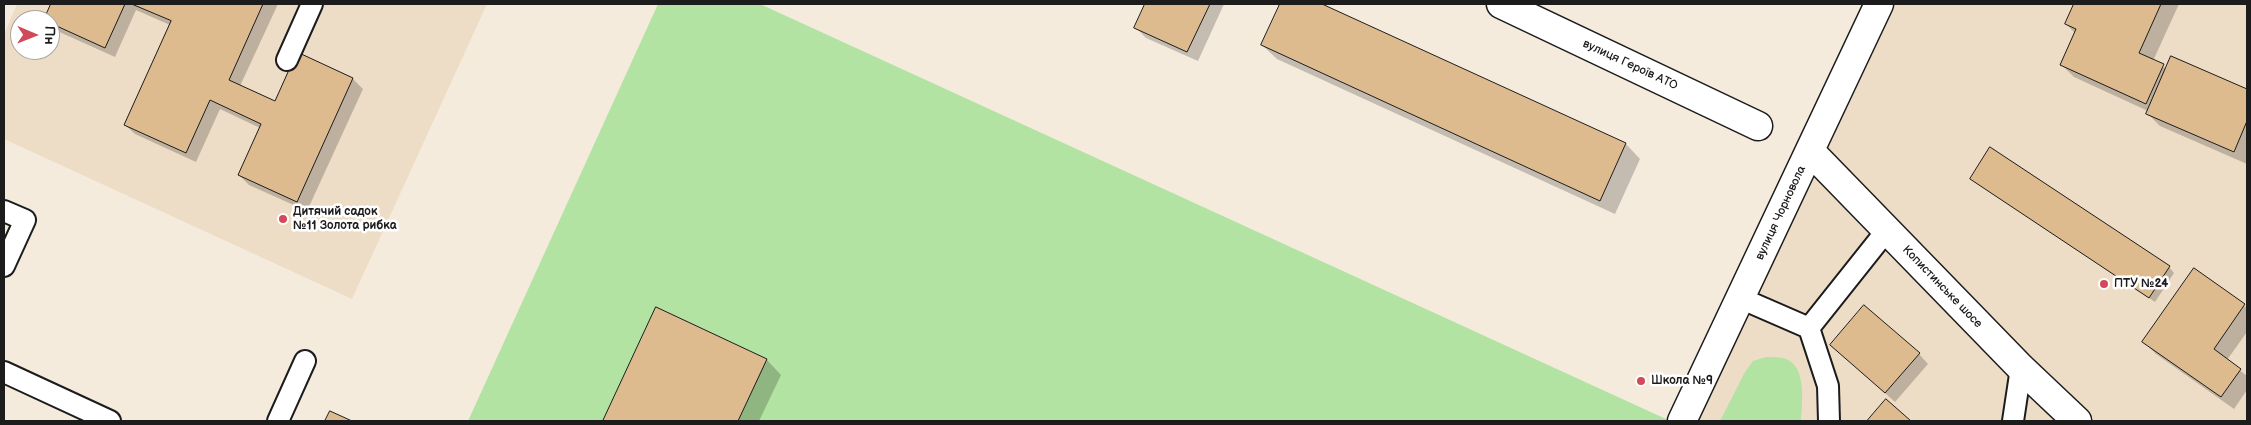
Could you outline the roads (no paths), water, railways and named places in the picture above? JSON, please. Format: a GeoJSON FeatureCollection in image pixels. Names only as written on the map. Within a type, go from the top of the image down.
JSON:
{"type":"FeatureCollection","features":[{"type":"Feature","properties":{"kind":"street","name":"вулиця Героїв АТО"},"geometry":{"type":"LineString","coordinates":[[1501,4],[1758,126]]}},
{"type":"Feature","properties":{"kind":"street","name":"вулиця Чорновола"},"geometry":{"type":"LineString","coordinates":[[1682,421],[1879,4]]}},
{"type":"Feature","properties":{"kind":"street","name":"Копистинське шосе"},"geometry":{"type":"LineString","coordinates":[[1810,151],[2021,368],[2077,421]]}},
{"type":"Feature","properties":{"kind":"lane"},"geometry":{"type":"LineString","coordinates":[[286,60],[312,4]]}},
{"type":"Feature","properties":{"kind":"lane"},"geometry":{"type":"LineString","coordinates":[[4,211],[24,220],[4,266]]}},
{"type":"Feature","properties":{"kind":"lane"},"geometry":{"type":"LineString","coordinates":[[1809,328],[1887,230]]}},
{"type":"Feature","properties":{"kind":"lane"},"geometry":{"type":"LineString","coordinates":[[1740,298],[1809,328],[1828,386],[1829,421]]}},
{"type":"Feature","properties":{"kind":"lane"},"geometry":{"type":"LineString","coordinates":[[278,421],[305,361]]}},
{"type":"Feature","properties":{"kind":"lane"},"geometry":{"type":"LineString","coordinates":[[2014,421],[2021,368]]}},
{"type":"Feature","properties":{"kind":"lane"},"geometry":{"type":"LineString","coordinates":[[4,372],[110,421]]}},
{"type":"Feature","properties":{"kind":"place","name":"Дитячий садок №11 Золота рибка"},"geometry":{"type":"Point","coordinates":[283,219]}},
{"type":"Feature","properties":{"kind":"place","name":"ПТУ №24"},"geometry":{"type":"Point","coordinates":[2104,284]}},
{"type":"Feature","properties":{"kind":"place","name":"Школа №9"},"geometry":{"type":"Point","coordinates":[1641,381]}}]}
